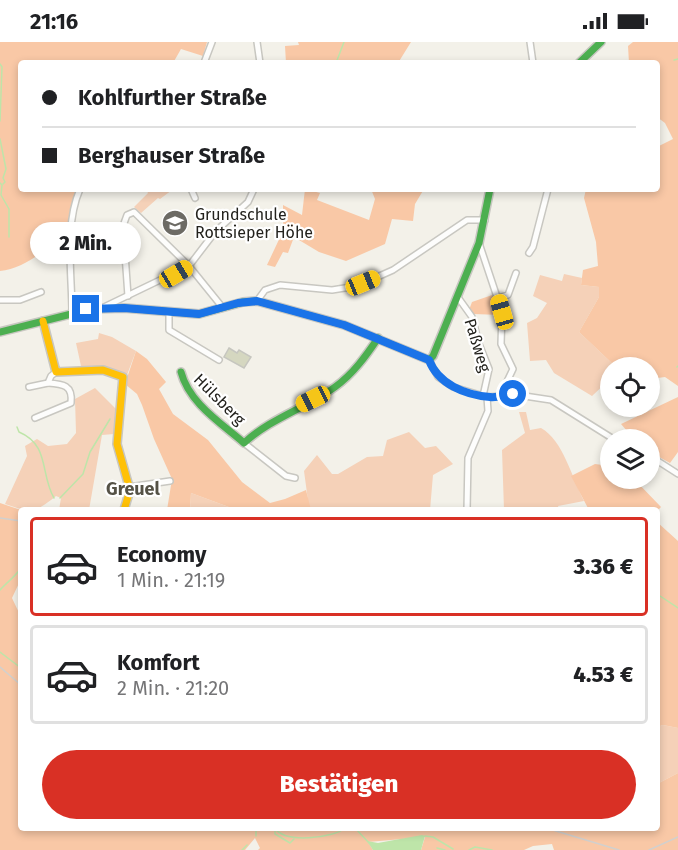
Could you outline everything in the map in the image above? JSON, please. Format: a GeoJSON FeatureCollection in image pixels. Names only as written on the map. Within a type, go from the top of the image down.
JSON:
{"type":"FeatureCollection","features":[{"type":"Feature","properties":{"kind":"street"},"geometry":{"type":"LineString","coordinates":[[205,60],[212,42]]}},
{"type":"Feature","properties":{"kind":"street"},"geometry":{"type":"LineString","coordinates":[[257,42],[260,60]]}},
{"type":"Feature","properties":{"kind":"street"},"geometry":{"type":"LineString","coordinates":[[530,42],[533,60]]}},
{"type":"Feature","properties":{"kind":"street"},"geometry":{"type":"LineString","coordinates":[[582,60],[601,42]]}},
{"type":"Feature","properties":{"kind":"street"},"geometry":{"type":"LineString","coordinates":[[72,314],[71,223],[79,192]]}},
{"type":"Feature","properties":{"kind":"street"},"geometry":{"type":"LineString","coordinates":[[192,192],[195,198]]}},
{"type":"Feature","properties":{"kind":"street"},"geometry":{"type":"LineString","coordinates":[[103,308],[189,266],[215,232],[248,202],[253,192]]}},
{"type":"Feature","properties":{"kind":"street"},"geometry":{"type":"LineString","coordinates":[[429,360],[433,356],[479,243],[490,192]]}},
{"type":"Feature","properties":{"kind":"street"},"geometry":{"type":"LineString","coordinates":[[529,253],[533,247],[547,192]]}},
{"type":"Feature","properties":{"kind":"street"},"geometry":{"type":"LineString","coordinates":[[128,296],[123,226],[130,213],[134,212],[189,266],[223,308]]}},
{"type":"Feature","properties":{"kind":"street"},"geometry":{"type":"LineString","coordinates":[[257,301],[265,290],[280,285],[332,290],[357,286],[393,270],[467,220],[485,220]]}},
{"type":"Feature","properties":{"kind":"street"},"geometry":{"type":"LineString","coordinates":[[479,243],[502,312],[501,344],[513,369],[500,396]]}},
{"type":"Feature","properties":{"kind":"street"},"geometry":{"type":"LineString","coordinates":[[498,298],[508,295],[516,273]]}},
{"type":"Feature","properties":{"kind":"street"},"geometry":{"type":"LineString","coordinates":[[0,300],[20,300],[41,292]]}},
{"type":"Feature","properties":{"kind":"street","name":"Paßweg"},"geometry":{"type":"LineString","coordinates":[[457,296],[472,317],[489,369],[485,396],[488,411],[468,458],[467,507]]}},
{"type":"Feature","properties":{"kind":"street"},"geometry":{"type":"LineString","coordinates":[[0,332],[103,308],[199,314],[257,301],[319,318],[378,338],[429,360],[433,371],[441,380],[461,390],[485,396],[518,395],[551,400],[568,408],[600,430]]}},
{"type":"Feature","properties":{"kind":"street"},"geometry":{"type":"LineString","coordinates":[[169,312],[169,330],[219,360]]}},
{"type":"Feature","properties":{"kind":"street"},"geometry":{"type":"LineString","coordinates":[[43,321],[56,372]]}},
{"type":"Feature","properties":{"kind":"street","name":"Hülsberg"},"geometry":{"type":"LineString","coordinates":[[244,443],[271,420],[337,386],[360,362],[378,338]]}},
{"type":"Feature","properties":{"kind":"street"},"geometry":{"type":"LineString","coordinates":[[48,383],[56,372],[103,370],[122,376],[123,389],[117,451],[129,487],[130,494],[125,507]]}},
{"type":"Feature","properties":{"kind":"street","name":"Hülsberg"},"geometry":{"type":"LineString","coordinates":[[181,372],[182,383],[203,406],[244,443],[286,476],[295,478]]}},
{"type":"Feature","properties":{"kind":"street"},"geometry":{"type":"LineString","coordinates":[[29,387],[48,383],[65,384],[69,387],[71,403],[35,418]]}},
{"type":"Feature","properties":{"kind":"street"},"geometry":{"type":"LineString","coordinates":[[660,462],[678,474]]}},
{"type":"Feature","properties":{"kind":"street"},"geometry":{"type":"LineString","coordinates":[[129,487],[170,482]]}},
{"type":"Feature","properties":{"kind":"shaded area"},"geometry":{"type":"Polygon","coordinates":[[[0,42],[207,42],[203,56],[181,49],[175,60],[18,60],[18,192],[77,192],[71,209],[69,237],[27,262],[0,271],[0,42]]]}},
{"type":"Feature","properties":{"kind":"shaded area"},"geometry":{"type":"Polygon","coordinates":[[[298,42],[411,42],[400,60],[286,60],[285,46],[299,45],[298,42]]]}},
{"type":"Feature","properties":{"kind":"shaded area"},"geometry":{"type":"Polygon","coordinates":[[[633,42],[678,42],[678,386],[665,377],[660,378],[660,357],[605,357],[579,332],[599,297],[599,287],[581,285],[583,270],[598,266],[596,242],[584,198],[585,192],[660,192],[660,146],[673,139],[665,123],[660,119],[660,60],[629,60],[628,46],[633,42]]]}},
{"type":"Feature","properties":{"kind":"shaded area"},"geometry":{"type":"Polygon","coordinates":[[[169,192],[160,199],[158,198],[141,213],[134,207],[148,193],[169,192]]]}},
{"type":"Feature","properties":{"kind":"shaded area"},"geometry":{"type":"Polygon","coordinates":[[[305,192],[320,193],[317,200],[369,220],[375,199],[372,192],[422,192],[415,204],[413,221],[392,219],[385,244],[346,261],[319,252],[294,237],[288,253],[283,252],[275,267],[267,265],[283,231],[283,205],[302,215],[305,192]]]}},
{"type":"Feature","properties":{"kind":"shaded area"},"geometry":{"type":"Polygon","coordinates":[[[564,274],[582,278],[581,285],[599,287],[599,297],[579,332],[605,357],[600,357],[600,388],[592,396],[554,373],[546,360],[530,361],[527,323],[537,318],[547,303],[533,296],[540,275],[562,281],[564,274]]]}},
{"type":"Feature","properties":{"kind":"shaded area"},"geometry":{"type":"Polygon","coordinates":[[[495,294],[500,315],[474,314],[469,310],[472,302],[495,294]]]}},
{"type":"Feature","properties":{"kind":"shaded area"},"geometry":{"type":"Polygon","coordinates":[[[99,333],[112,337],[136,351],[127,375],[100,366],[81,366],[76,343],[98,339],[99,333]]]}},
{"type":"Feature","properties":{"kind":"shaded area"},"geometry":{"type":"Polygon","coordinates":[[[136,351],[147,359],[166,382],[159,389],[173,414],[208,440],[242,482],[270,503],[306,490],[310,507],[229,507],[191,493],[190,507],[167,507],[172,479],[137,394],[125,384],[136,351]]]}},
{"type":"Feature","properties":{"kind":"shaded area"},"geometry":{"type":"Polygon","coordinates":[[[95,388],[118,411],[115,443],[114,434],[102,435],[90,507],[60,507],[61,498],[56,496],[40,507],[18,508],[5,504],[27,456],[25,446],[37,439],[48,446],[67,444],[76,433],[75,399],[95,388]]]}},
{"type":"Feature","properties":{"kind":"shaded area"},"geometry":{"type":"Polygon","coordinates":[[[678,397],[678,452],[670,463],[660,458],[660,429],[625,429],[621,424],[636,417],[660,417],[660,406],[678,397]]]}},
{"type":"Feature","properties":{"kind":"shaded area"},"geometry":{"type":"Polygon","coordinates":[[[519,412],[526,412],[530,430],[541,428],[555,441],[584,501],[558,507],[504,507],[502,450],[525,433],[519,412]]]}},
{"type":"Feature","properties":{"kind":"shaded area"},"geometry":{"type":"Polygon","coordinates":[[[409,432],[425,448],[436,446],[453,464],[433,475],[430,507],[309,507],[304,471],[317,455],[332,474],[338,474],[367,457],[383,456],[387,440],[409,432]]]}},
{"type":"Feature","properties":{"kind":"shaded area"},"geometry":{"type":"Polygon","coordinates":[[[595,464],[600,465],[600,489],[644,489],[661,507],[660,508],[587,507],[571,476],[595,464]]]}},
{"type":"Feature","properties":{"kind":"shaded area"},"geometry":{"type":"Polygon","coordinates":[[[191,493],[229,507],[190,507],[191,493]]]}},
{"type":"Feature","properties":{"kind":"shaded area"},"geometry":{"type":"Polygon","coordinates":[[[0,503],[18,509],[18,585],[12,598],[18,611],[18,831],[660,831],[660,782],[678,773],[678,850],[554,850],[552,844],[533,846],[524,850],[421,850],[425,837],[368,842],[373,850],[258,850],[260,848],[255,838],[245,850],[0,850],[0,503]]]}},
{"type":"Feature","properties":{"kind":"shaded area"},"geometry":{"type":"Polygon","coordinates":[[[660,525],[678,541],[678,728],[660,726],[660,525]]]}},
{"type":"Feature","properties":{"kind":"shaded area"},"geometry":{"type":"Polygon","coordinates":[[[660,726],[678,728],[678,773],[660,782],[660,726]]]}},
{"type":"Feature","properties":{"kind":"shaded area"},"geometry":{"type":"Polygon","coordinates":[[[425,836],[421,850],[373,850],[367,841],[378,843],[425,836]]]}},
{"type":"Feature","properties":{"kind":"building"},"geometry":{"type":"Polygon","coordinates":[[[229,348],[237,353],[239,350],[251,357],[244,368],[224,357],[229,348]]]}},
{"type":"Feature","properties":{"kind":"waterway"},"geometry":{"type":"LineString","coordinates":[[337,60],[344,42]]}},
{"type":"Feature","properties":{"kind":"waterway"},"geometry":{"type":"LineString","coordinates":[[674,60],[678,59]]}},
{"type":"Feature","properties":{"kind":"waterway"},"geometry":{"type":"LineString","coordinates":[[0,64],[2,67],[0,121]]}},
{"type":"Feature","properties":{"kind":"waterway"},"geometry":{"type":"LineString","coordinates":[[0,139],[6,169],[3,184]]}},
{"type":"Feature","properties":{"kind":"waterway"},"geometry":{"type":"LineString","coordinates":[[0,183],[2,185],[1,195],[9,209],[9,237]]}},
{"type":"Feature","properties":{"kind":"waterway"},"geometry":{"type":"LineString","coordinates":[[60,498],[83,474],[90,452],[110,419]]}},
{"type":"Feature","properties":{"kind":"waterway"},"geometry":{"type":"LineString","coordinates":[[17,427],[19,432],[36,444],[54,498]]}},
{"type":"Feature","properties":{"kind":"waterway"},"geometry":{"type":"LineString","coordinates":[[0,590],[18,572]]}},
{"type":"Feature","properties":{"kind":"waterway"},"geometry":{"type":"LineString","coordinates":[[660,596],[678,608]]}},
{"type":"Feature","properties":{"kind":"waterway"},"geometry":{"type":"LineString","coordinates":[[0,652],[18,666]]}},
{"type":"Feature","properties":{"kind":"waterway"},"geometry":{"type":"LineString","coordinates":[[256,831],[256,836]]}},
{"type":"Feature","properties":{"kind":"waterway"},"geometry":{"type":"LineString","coordinates":[[275,831],[275,834],[290,843],[294,839]]}},
{"type":"Feature","properties":{"kind":"waterway"},"geometry":{"type":"LineString","coordinates":[[278,831],[298,838],[320,837],[341,831]]}},
{"type":"Feature","properties":{"kind":"waterway"},"geometry":{"type":"LineString","coordinates":[[358,831],[370,844]]}},
{"type":"Feature","properties":{"kind":"waterway"},"geometry":{"type":"LineString","coordinates":[[425,836],[433,837],[453,849]]}},
{"type":"Feature","properties":{"kind":"waterway"},"geometry":{"type":"LineString","coordinates":[[242,850],[247,845]]}},
{"type":"Feature","properties":{"kind":"waterway"},"geometry":{"type":"LineString","coordinates":[[469,850],[475,847],[492,850]]}},
{"type":"Feature","properties":{"kind":"waterway"},"geometry":{"type":"LineString","coordinates":[[437,848],[445,850]]}},
{"type":"Feature","properties":{"kind":"tram line"},"geometry":{"type":"LineString","coordinates":[[0,518],[18,521]]}},
{"type":"Feature","properties":{"kind":"tram line"},"geometry":{"type":"LineString","coordinates":[[0,667],[18,682]]}},
{"type":"Feature","properties":{"kind":"tram line"},"geometry":{"type":"LineString","coordinates":[[556,831],[619,850]]}},
{"type":"Feature","properties":{"kind":"tram line"},"geometry":{"type":"LineString","coordinates":[[649,850],[678,837]]}},
{"type":"Feature","properties":{"kind":"traffic: fast"},"geometry":{"type":"LineString","coordinates":[[582,60],[601,42]]}},
{"type":"Feature","properties":{"kind":"traffic: fast"},"geometry":{"type":"LineString","coordinates":[[0,332],[91,309],[124,308],[199,314],[243,302],[257,301],[344,325],[429,360],[433,356],[479,243],[489,192]]}},
{"type":"Feature","properties":{"kind":"traffic: fast"},"geometry":{"type":"LineString","coordinates":[[181,372],[198,403],[244,443],[254,434],[342,382],[378,338]]}},
{"type":"Feature","properties":{"kind":"traffic: slow"},"geometry":{"type":"LineString","coordinates":[[43,321],[56,372],[103,370],[123,377],[117,444],[130,490],[125,507]]}},
{"type":"Feature","properties":{"kind":"place","name":"Grundschule Rottsieper Höhe"},"geometry":{"type":"Point","coordinates":[175,223]}},
{"type":"Feature","properties":{"kind":"district","name":"Greuel"},"geometry":{"type":"Point","coordinates":[133,489]}},
{"type":"Feature","properties":{"kind":"route"},"geometry":{"type":"LineString","coordinates":[[86,309],[124,308],[199,314],[243,302],[257,301],[344,325],[429,360],[433,371],[441,380],[461,390],[487,397],[513,394]]}}]}
